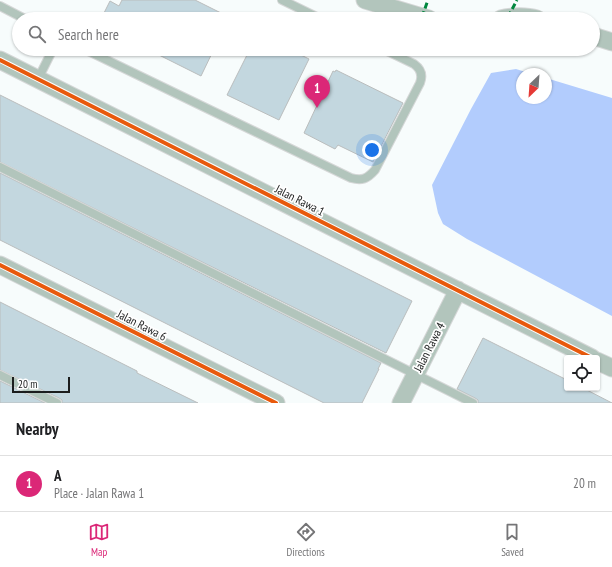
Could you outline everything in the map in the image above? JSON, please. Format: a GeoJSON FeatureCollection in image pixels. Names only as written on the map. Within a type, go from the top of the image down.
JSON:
{"type":"FeatureCollection","features":[{"type":"Feature","properties":{"kind":"street"},"geometry":{"type":"LineString","coordinates":[[365,0],[405,12]]}},
{"type":"Feature","properties":{"kind":"street"},"geometry":{"type":"LineString","coordinates":[[600,38],[612,42]]}},
{"type":"Feature","properties":{"kind":"street","name":"Jalan Rawa 1"},"geometry":{"type":"LineString","coordinates":[[0,60],[586,355]]}},
{"type":"Feature","properties":{"kind":"street","name":"Jalan Rawa 6"},"geometry":{"type":"LineString","coordinates":[[0,264],[276,403]]}},
{"type":"Feature","properties":{"kind":"street","name":"Jalan Rawa 4"},"geometry":{"type":"LineString","coordinates":[[401,403],[458,290]]}},
{"type":"Feature","properties":{"kind":"street"},"geometry":{"type":"LineString","coordinates":[[600,362],[612,368]]}},
{"type":"Feature","properties":{"kind":"lane"},"geometry":{"type":"LineString","coordinates":[[282,0],[307,12]]}},
{"type":"Feature","properties":{"kind":"lane"},"geometry":{"type":"LineString","coordinates":[[0,6],[12,12]]}},
{"type":"Feature","properties":{"kind":"lane"},"geometry":{"type":"LineString","coordinates":[[38,80],[50,56]]}},
{"type":"Feature","properties":{"kind":"lane"},"geometry":{"type":"LineString","coordinates":[[98,56],[351,178],[358,180],[365,179],[375,170],[422,78],[418,67],[397,56]]}},
{"type":"Feature","properties":{"kind":"lane"},"geometry":{"type":"LineString","coordinates":[[0,167],[473,403]]}},
{"type":"Feature","properties":{"kind":"lane"},"geometry":{"type":"LineString","coordinates":[[0,374],[57,403]]}},
{"type":"Feature","properties":{"kind":"water"},"geometry":{"type":"Polygon","coordinates":[[[516,69],[516,104],[552,104],[552,80],[612,98],[612,316],[467,239],[443,224],[438,213],[432,185],[491,73],[516,69]]]}},
{"type":"Feature","properties":{"kind":"building"},"geometry":{"type":"Polygon","coordinates":[[[122,0],[195,0],[219,12],[104,12],[110,1],[119,6],[122,0]]]}},
{"type":"Feature","properties":{"kind":"building"},"geometry":{"type":"Polygon","coordinates":[[[161,56],[211,56],[201,76],[161,56]]]}},
{"type":"Feature","properties":{"kind":"building"},"geometry":{"type":"Polygon","coordinates":[[[246,56],[303,56],[309,59],[279,120],[227,95],[246,56]]]}},
{"type":"Feature","properties":{"kind":"building"},"geometry":{"type":"Polygon","coordinates":[[[336,70],[403,103],[373,162],[338,145],[335,149],[304,133],[333,71],[335,72],[336,70]]]}},
{"type":"Feature","properties":{"kind":"building"},"geometry":{"type":"Polygon","coordinates":[[[0,95],[412,301],[386,353],[0,162],[0,95]]]}},
{"type":"Feature","properties":{"kind":"building"},"geometry":{"type":"Polygon","coordinates":[[[0,173],[381,363],[362,403],[324,403],[0,240],[0,173]]]}},
{"type":"Feature","properties":{"kind":"building"},"geometry":{"type":"Polygon","coordinates":[[[0,302],[198,403],[62,403],[62,400],[59,398],[0,370],[0,302]]]}},
{"type":"Feature","properties":{"kind":"building"},"geometry":{"type":"Polygon","coordinates":[[[483,338],[564,378],[564,391],[589,391],[612,403],[478,403],[478,400],[475,398],[457,389],[483,338]]]}},
{"type":"Feature","properties":{"kind":"building"},"geometry":{"type":"Polygon","coordinates":[[[0,381],[45,403],[0,403],[0,381]]]}},
{"type":"Feature","properties":{"kind":"marked path"},"geometry":{"type":"LineString","coordinates":[[424,12],[428,0]]}},
{"type":"Feature","properties":{"kind":"marked path"},"geometry":{"type":"LineString","coordinates":[[511,12],[517,0]]}},
{"type":"Feature","properties":{"kind":"cycle path"},"geometry":{"type":"LineString","coordinates":[[0,60],[586,355]]}},
{"type":"Feature","properties":{"kind":"cycle path"},"geometry":{"type":"LineString","coordinates":[[0,265],[276,403]]}},
{"type":"Feature","properties":{"kind":"place","name":"A"},"geometry":{"type":"Point","coordinates":[317,108]}}]}
